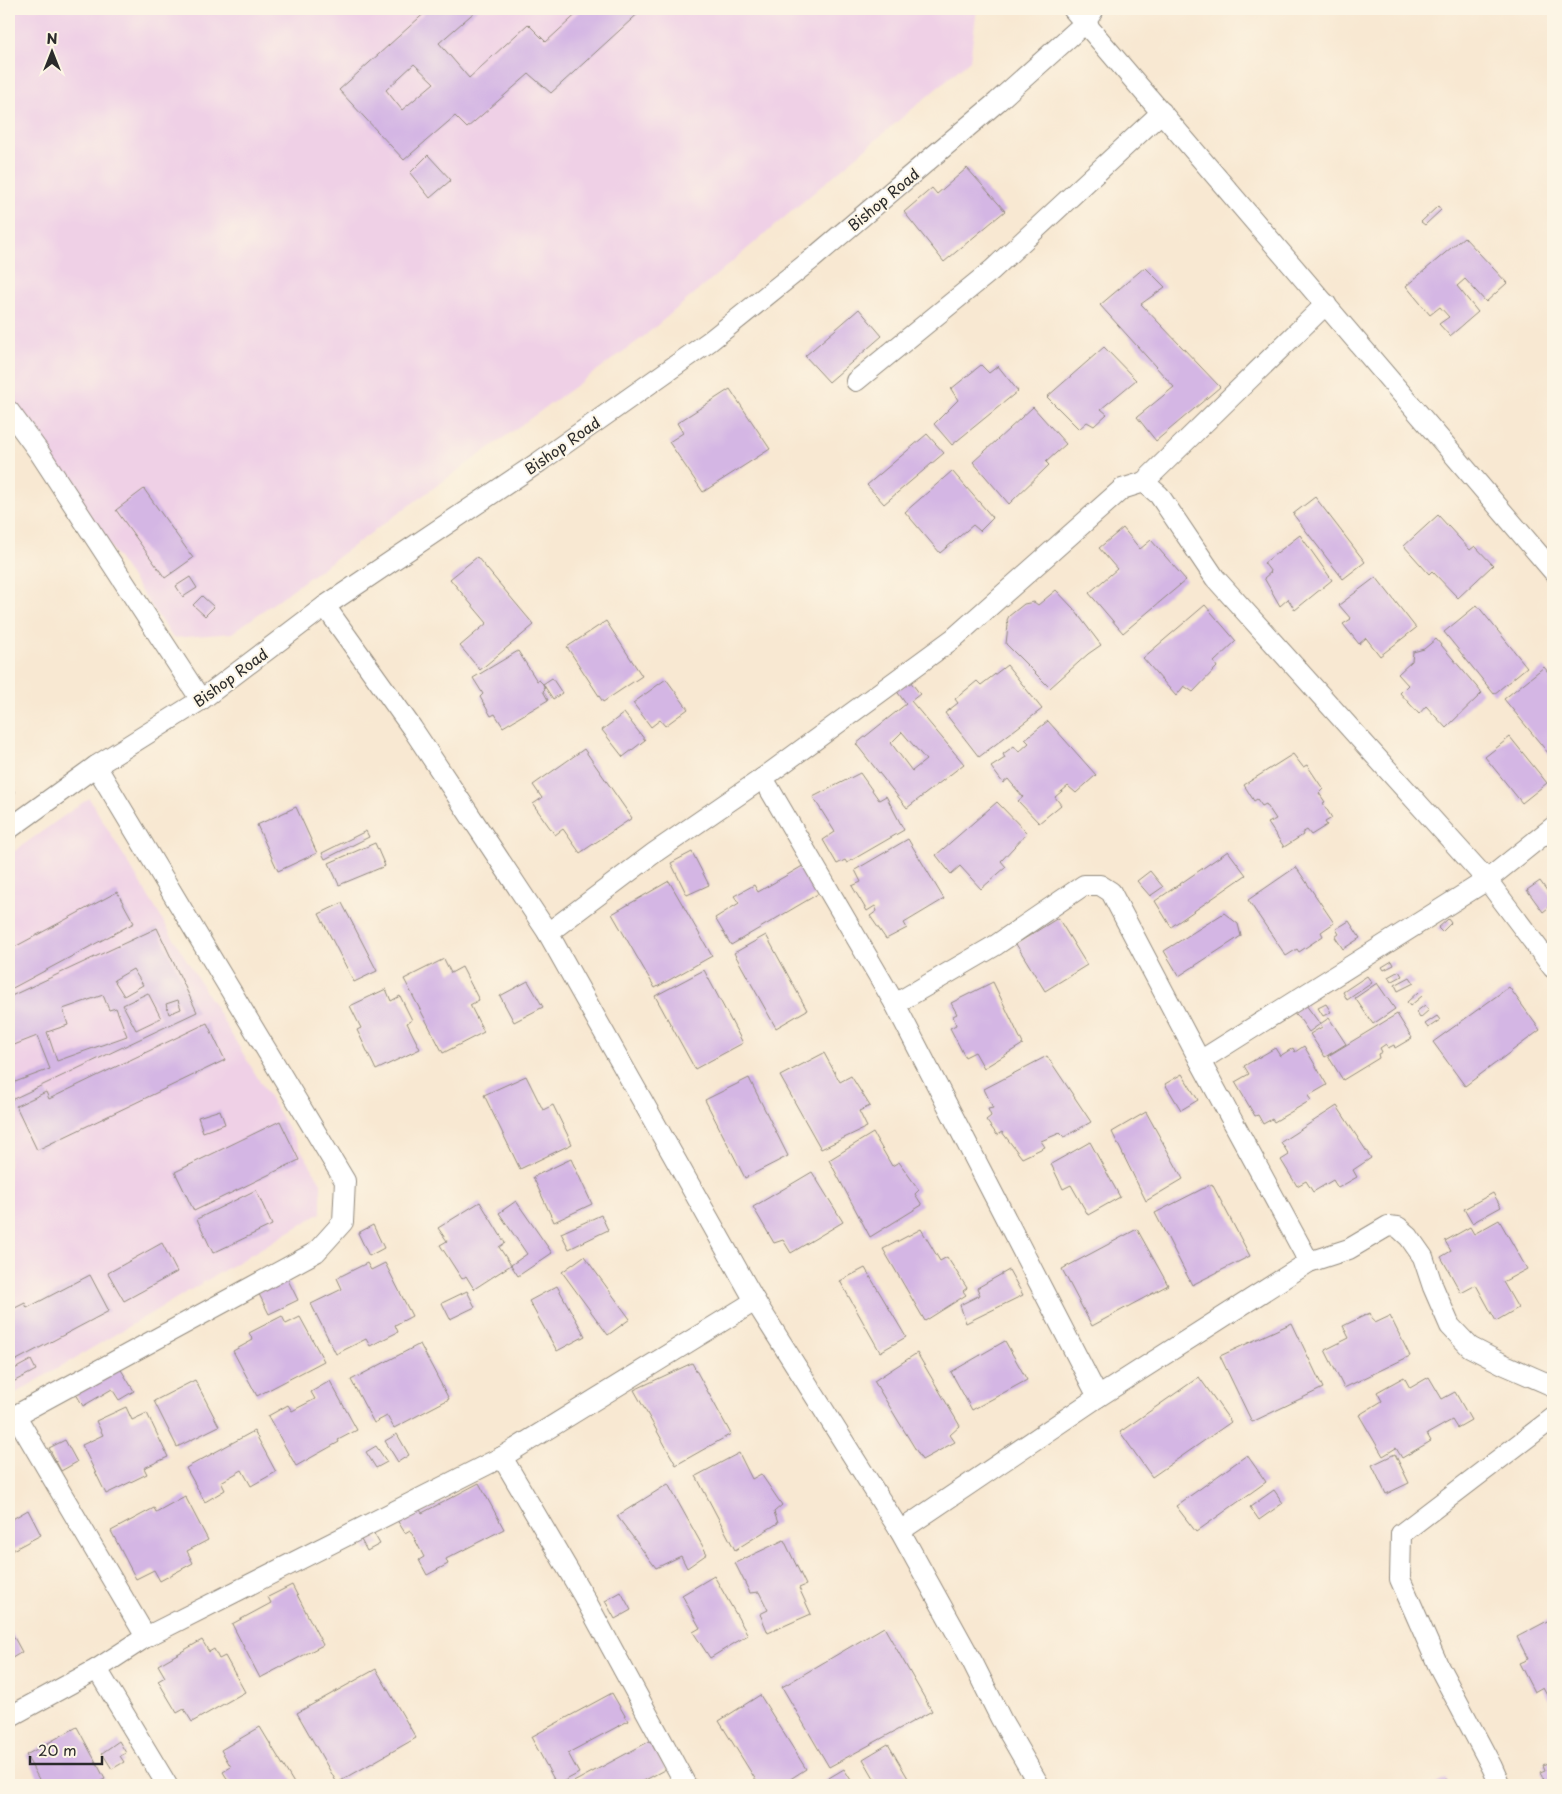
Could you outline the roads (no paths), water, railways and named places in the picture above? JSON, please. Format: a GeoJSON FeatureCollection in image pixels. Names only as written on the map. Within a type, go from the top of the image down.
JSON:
{"type":"FeatureCollection","features":[{"type":"Feature","properties":{"kind":"street"},"geometry":{"type":"LineString","coordinates":[[1084,13],[1162,112],[1553,571]]}},
{"type":"Feature","properties":{"kind":"street","name":"Bishop Road"},"geometry":{"type":"LineString","coordinates":[[9,829],[96,766],[201,700],[325,606],[538,462],[710,341],[812,259],[997,102],[1084,13]]}},
{"type":"Feature","properties":{"kind":"street"},"geometry":{"type":"LineString","coordinates":[[856,381],[992,270],[1162,112]]}},
{"type":"Feature","properties":{"kind":"street"},"geometry":{"type":"LineString","coordinates":[[548,933],[654,853],[763,778],[954,638],[1122,489],[1144,482],[1326,304]]}},
{"type":"Feature","properties":{"kind":"street"},"geometry":{"type":"LineString","coordinates":[[9,410],[39,452],[201,700]]}},
{"type":"Feature","properties":{"kind":"street"},"geometry":{"type":"LineString","coordinates":[[1144,482],[1159,495],[1215,578],[1487,880],[1553,968]]}},
{"type":"Feature","properties":{"kind":"street"},"geometry":{"type":"LineString","coordinates":[[325,606],[412,728],[548,933],[755,1301],[900,1531],[974,1663],[1001,1720],[1039,1785]]}},
{"type":"Feature","properties":{"kind":"street"},"geometry":{"type":"LineString","coordinates":[[96,766],[345,1181],[343,1222],[316,1252],[12,1417],[146,1637]]}},
{"type":"Feature","properties":{"kind":"street"},"geometry":{"type":"LineString","coordinates":[[763,778],[895,1004],[1098,1396]]}},
{"type":"Feature","properties":{"kind":"street"},"geometry":{"type":"LineString","coordinates":[[1200,1061],[1487,880],[1553,827]]}},
{"type":"Feature","properties":{"kind":"street"},"geometry":{"type":"LineString","coordinates":[[895,1004],[996,944],[1084,885],[1100,885],[1111,892],[1200,1061],[1310,1262]]}},
{"type":"Feature","properties":{"kind":"street"},"geometry":{"type":"LineString","coordinates":[[900,1531],[1098,1396],[1310,1262],[1349,1249],[1388,1226],[1398,1227],[1409,1237],[1423,1257],[1433,1287],[1450,1326],[1470,1346],[1505,1365],[1553,1386]]}},
{"type":"Feature","properties":{"kind":"street"},"geometry":{"type":"LineString","coordinates":[[9,1717],[97,1670],[146,1637],[502,1457],[755,1301]]}},
{"type":"Feature","properties":{"kind":"street"},"geometry":{"type":"LineString","coordinates":[[1500,1785],[1438,1665],[1400,1579],[1401,1534],[1553,1418]]}},
{"type":"Feature","properties":{"kind":"street"},"geometry":{"type":"LineString","coordinates":[[502,1457],[584,1597],[686,1785]]}},
{"type":"Feature","properties":{"kind":"street"},"geometry":{"type":"LineString","coordinates":[[97,1670],[167,1785]]}}]}
